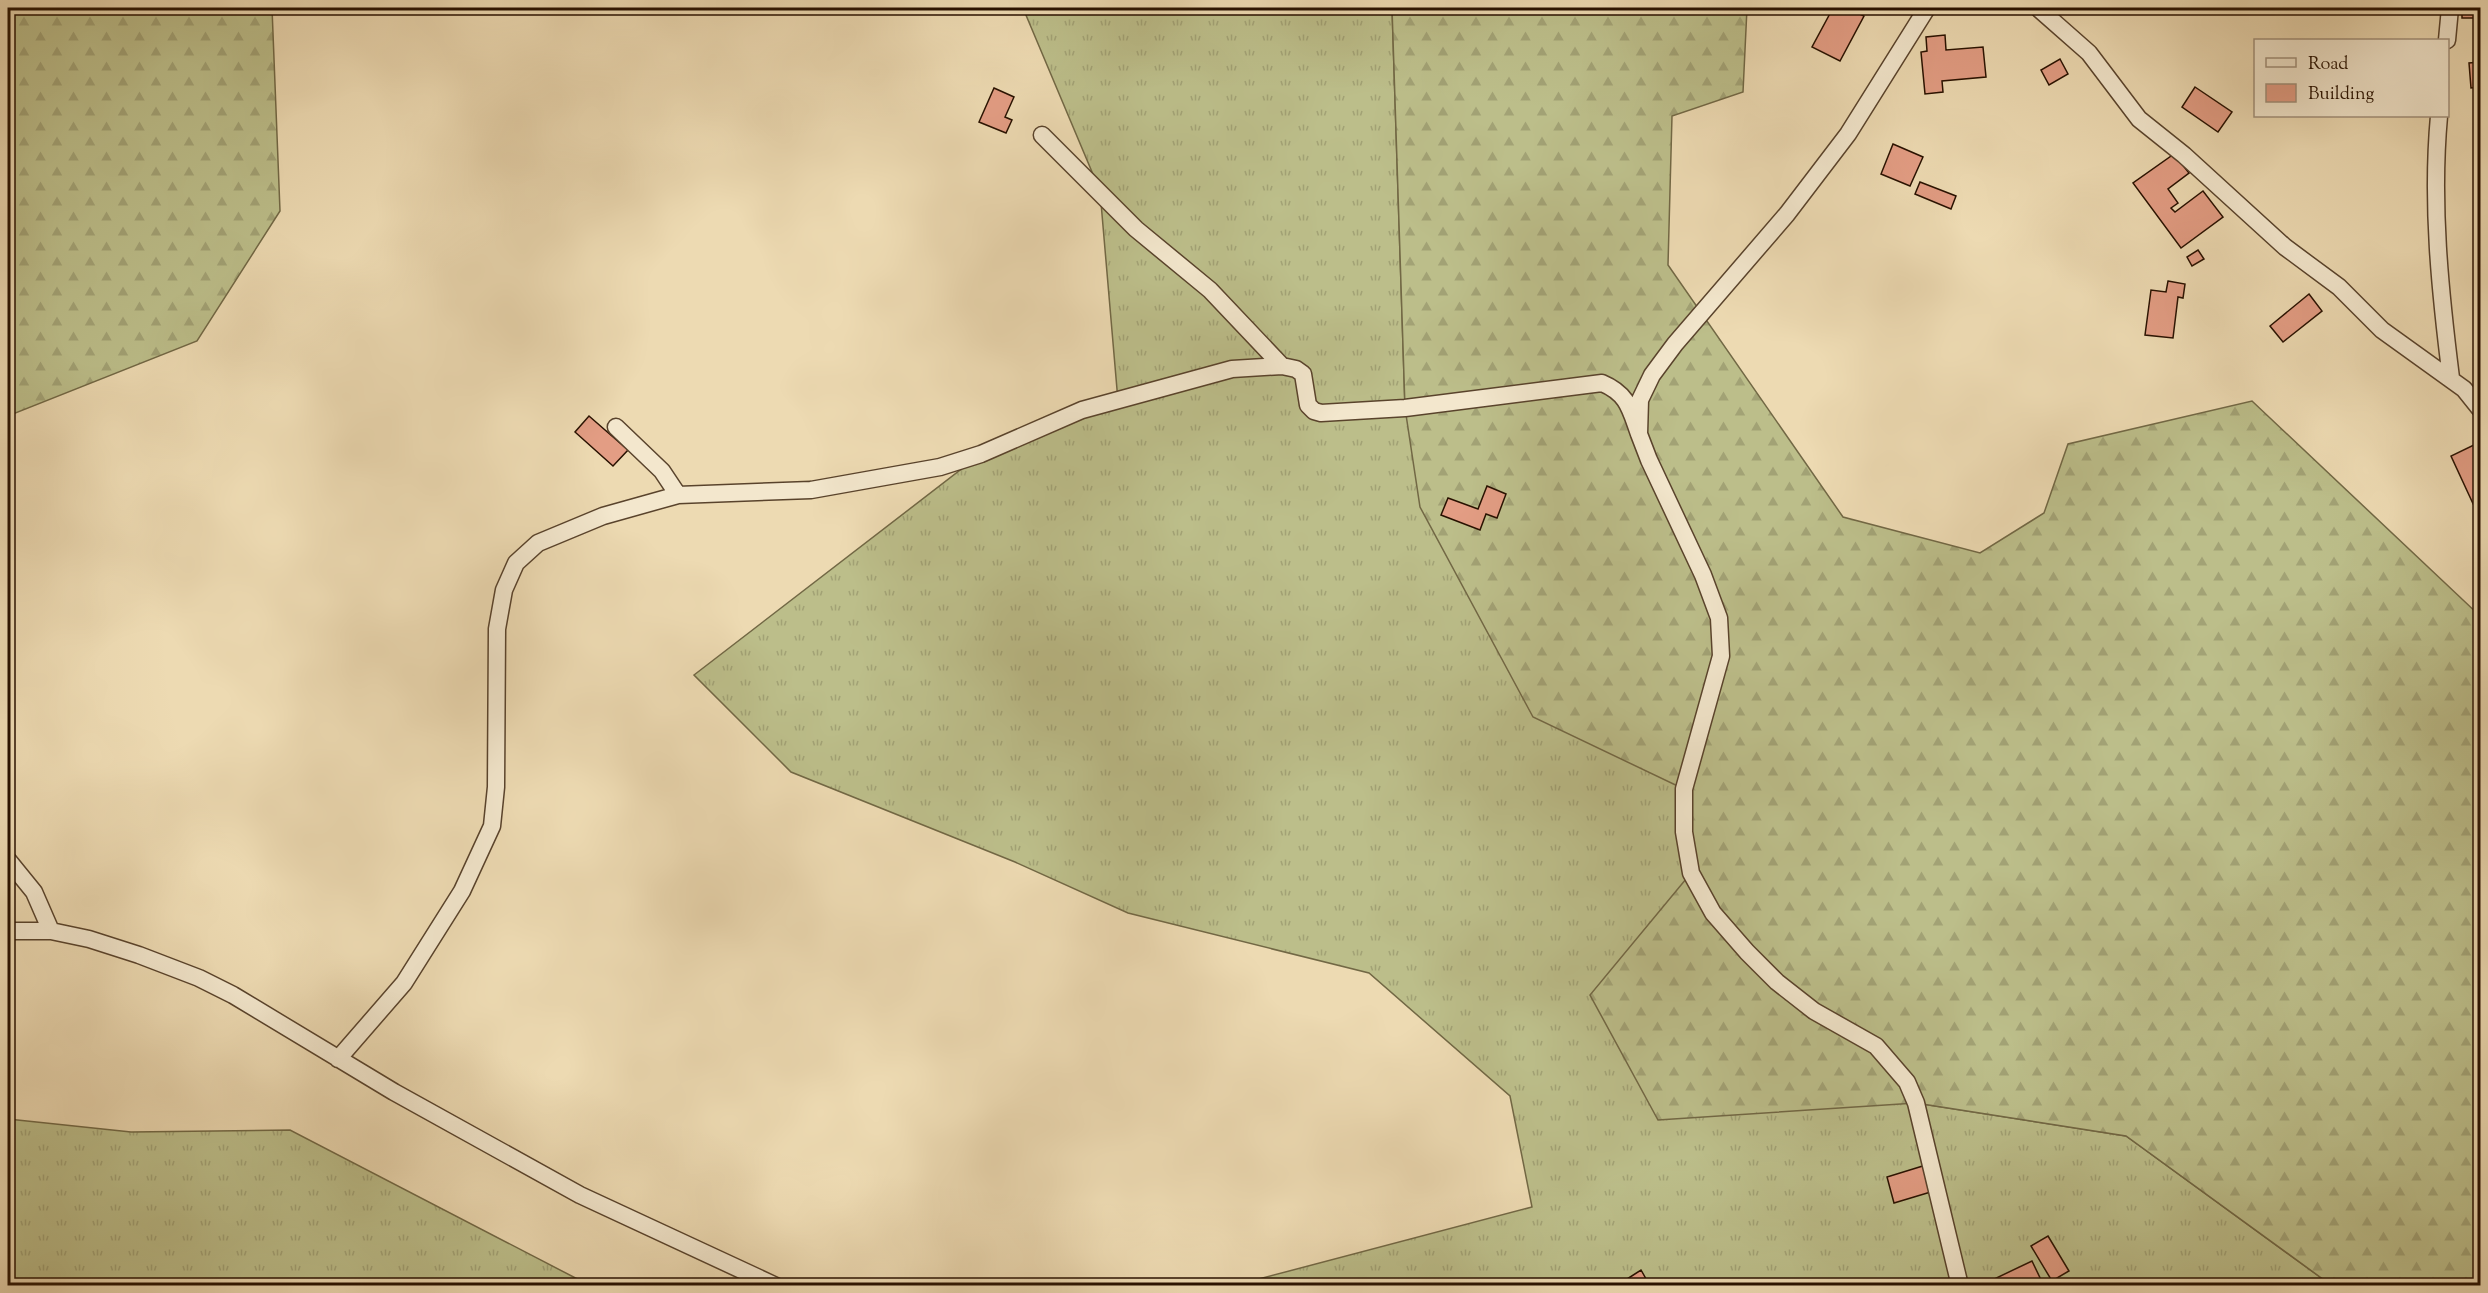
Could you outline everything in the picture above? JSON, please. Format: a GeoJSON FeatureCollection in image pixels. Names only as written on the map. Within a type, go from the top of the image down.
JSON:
{"type":"FeatureCollection","features":[{"type":"Feature","properties":{"kind":"street"},"geometry":{"type":"LineString","coordinates":[[1639,434],[1640,400],[1652,375],[1675,344],[1787,214],[1848,134],[1927,8]]}},
{"type":"Feature","properties":{"kind":"street"},"geometry":{"type":"LineString","coordinates":[[2038,8],[2089,53],[2139,119],[2184,155],[2285,247],[2339,287],[2382,330],[2451,378],[2481,409]]}},
{"type":"Feature","properties":{"kind":"street"},"geometry":{"type":"LineString","coordinates":[[2447,39],[2450,8]]}},
{"type":"Feature","properties":{"kind":"street"},"geometry":{"type":"LineString","coordinates":[[2439,117],[2435,158],[2439,284],[2451,378]]}},
{"type":"Feature","properties":{"kind":"street"},"geometry":{"type":"LineString","coordinates":[[1042,135],[1136,228],[1210,290],[1282,366]]}},
{"type":"Feature","properties":{"kind":"street"},"geometry":{"type":"LineString","coordinates":[[338,1059],[404,983],[426,950],[462,891],[492,826],[496,787],[497,628],[504,590],[516,563],[538,543],[603,516],[678,495],[811,490],[940,467],[981,454],[1082,410],[1232,369],[1282,366],[1296,369],[1302,374],[1308,405],[1314,411],[1321,413],[1405,408],[1602,383],[1619,390],[1629,405],[1648,460],[1703,575],[1719,618],[1721,656],[1684,789],[1684,832],[1692,873],[1713,913],[1754,960],[1814,1011],[1876,1046],[1907,1082],[1916,1104],[1960,1286]]}},
{"type":"Feature","properties":{"kind":"street"},"geometry":{"type":"LineString","coordinates":[[615,427],[662,471],[678,495]]}},
{"type":"Feature","properties":{"kind":"street"},"geometry":{"type":"LineString","coordinates":[[8,860],[34,892],[51,931]]}},
{"type":"Feature","properties":{"kind":"street"},"geometry":{"type":"LineString","coordinates":[[8,930],[51,931],[139,955],[199,978],[234,995],[338,1059],[580,1195],[776,1286]]}},
{"type":"Feature","properties":{"kind":"green space"},"geometry":{"type":"Polygon","coordinates":[[[8,8],[272,8],[280,211],[197,341],[8,416],[8,8]]]}},
{"type":"Feature","properties":{"kind":"green space"},"geometry":{"type":"Polygon","coordinates":[[[1023,8],[1392,8],[1405,408],[1916,1103],[2126,1136],[2331,1285],[1236,1285],[1532,1207],[1510,1096],[1369,973],[1128,913],[1015,862],[791,772],[694,675],[981,454],[1118,401],[1100,191],[1023,8]]]}},
{"type":"Feature","properties":{"kind":"green space"},"geometry":{"type":"Polygon","coordinates":[[[1392,8],[1747,8],[1743,92],[1672,116],[1668,265],[1843,517],[1980,553],[2044,513],[2068,444],[2252,401],[2480,616],[2480,945],[2475,954],[2480,1025],[2480,1285],[2331,1285],[2126,1136],[1916,1103],[1658,1120],[1590,995],[1691,873],[1684,789],[1533,717],[1420,507],[1405,408],[1392,8]]]}},
{"type":"Feature","properties":{"kind":"green space"},"geometry":{"type":"Polygon","coordinates":[[[8,1119],[131,1132],[290,1130],[589,1285],[8,1285],[8,1119]]]}},
{"type":"Feature","properties":{"kind":"building"},"geometry":{"type":"Polygon","coordinates":[[[1833,8],[1847,8],[1864,16],[1840,61],[1812,47],[1833,8]]]}},
{"type":"Feature","properties":{"kind":"building"},"geometry":{"type":"Polygon","coordinates":[[[2462,8],[2480,8],[2480,18],[2462,18],[2462,8]]]}},
{"type":"Feature","properties":{"kind":"building"},"geometry":{"type":"Polygon","coordinates":[[[1945,35],[1946,50],[1983,47],[1986,77],[1942,81],[1943,92],[1925,94],[1921,52],[1927,51],[1926,37],[1945,35]]]}},
{"type":"Feature","properties":{"kind":"building"},"geometry":{"type":"Polygon","coordinates":[[[2060,59],[2068,74],[2049,85],[2041,70],[2060,59]]]}},
{"type":"Feature","properties":{"kind":"building"},"geometry":{"type":"Polygon","coordinates":[[[2480,62],[2480,87],[2471,88],[2469,63],[2480,62]]]}},
{"type":"Feature","properties":{"kind":"building"},"geometry":{"type":"Polygon","coordinates":[[[2195,87],[2232,112],[2218,132],[2182,107],[2195,87]]]}},
{"type":"Feature","properties":{"kind":"building"},"geometry":{"type":"Polygon","coordinates":[[[994,88],[1014,97],[1005,117],[1012,120],[1006,133],[979,122],[994,88]]]}},
{"type":"Feature","properties":{"kind":"building"},"geometry":{"type":"Polygon","coordinates":[[[1893,144],[1923,157],[1910,186],[1881,174],[1893,144]]]}},
{"type":"Feature","properties":{"kind":"building"},"geometry":{"type":"Polygon","coordinates":[[[2174,154],[2189,173],[2168,189],[2178,203],[2171,208],[2175,212],[2203,191],[2223,217],[2181,248],[2133,183],[2174,154]]]}},
{"type":"Feature","properties":{"kind":"building"},"geometry":{"type":"Polygon","coordinates":[[[1920,182],[1956,196],[1951,209],[1915,194],[1920,182]]]}},
{"type":"Feature","properties":{"kind":"building"},"geometry":{"type":"Polygon","coordinates":[[[2198,250],[2204,259],[2192,266],[2187,257],[2198,250]]]}},
{"type":"Feature","properties":{"kind":"building"},"geometry":{"type":"Polygon","coordinates":[[[2168,281],[2185,284],[2183,298],[2178,297],[2173,338],[2145,335],[2151,290],[2166,292],[2168,281]]]}},
{"type":"Feature","properties":{"kind":"building"},"geometry":{"type":"Polygon","coordinates":[[[2309,294],[2322,311],[2283,342],[2270,326],[2309,294]]]}},
{"type":"Feature","properties":{"kind":"building"},"geometry":{"type":"Polygon","coordinates":[[[589,416],[628,450],[613,466],[575,432],[589,416]]]}},
{"type":"Feature","properties":{"kind":"building"},"geometry":{"type":"Polygon","coordinates":[[[2480,442],[2478,467],[2480,505],[2475,508],[2451,456],[2480,442]]]}},
{"type":"Feature","properties":{"kind":"building"},"geometry":{"type":"Polygon","coordinates":[[[1487,486],[1506,494],[1497,518],[1486,514],[1480,530],[1441,515],[1448,498],[1478,509],[1487,486]]]}},
{"type":"Feature","properties":{"kind":"building"},"geometry":{"type":"Polygon","coordinates":[[[1926,1165],[1934,1191],[1894,1203],[1887,1177],[1926,1165]]]}},
{"type":"Feature","properties":{"kind":"building"},"geometry":{"type":"Polygon","coordinates":[[[2048,1236],[2069,1271],[2052,1281],[2031,1246],[2048,1236]]]}},
{"type":"Feature","properties":{"kind":"building"},"geometry":{"type":"Polygon","coordinates":[[[2032,1261],[2043,1284],[1993,1286],[1990,1281],[2032,1261]]]}},
{"type":"Feature","properties":{"kind":"building"},"geometry":{"type":"Polygon","coordinates":[[[1641,1270],[1650,1286],[1632,1286],[1627,1279],[1641,1270]]]}}]}
